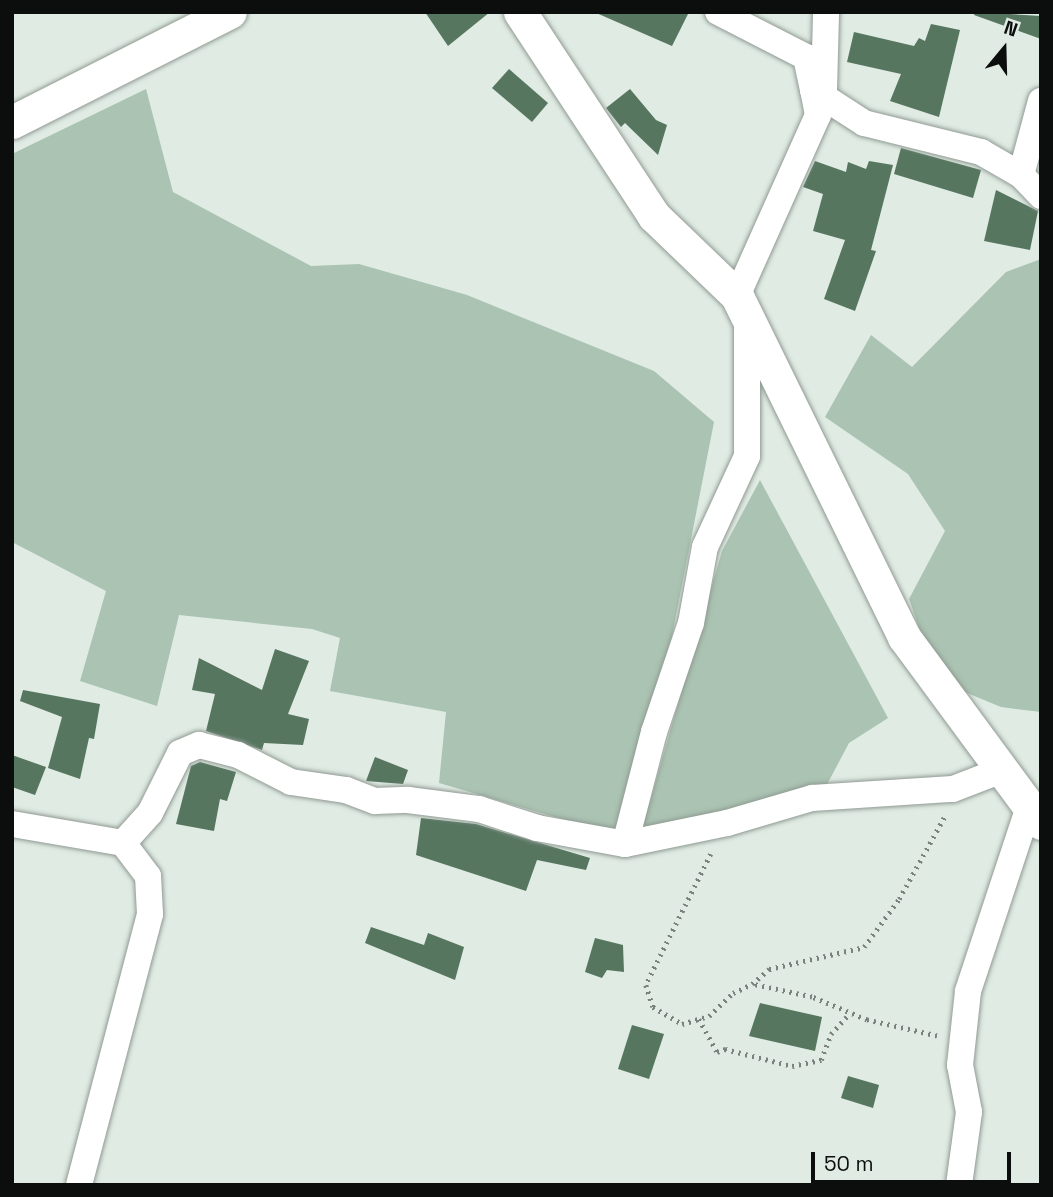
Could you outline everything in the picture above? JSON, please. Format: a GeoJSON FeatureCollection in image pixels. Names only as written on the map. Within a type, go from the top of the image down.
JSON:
{"type":"FeatureCollection","features":[{"type":"Feature","properties":{"kind":"main road"},"geometry":{"type":"LineString","coordinates":[[12,122],[230,12]]}},
{"type":"Feature","properties":{"kind":"main road"},"geometry":{"type":"LineString","coordinates":[[520,12],[654,216],[742,309],[904,637],[1035,815]]}},
{"type":"Feature","properties":{"kind":"street"},"geometry":{"type":"LineString","coordinates":[[718,12],[806,57],[819,92],[864,123],[981,152],[1021,175],[1041,196]]}},
{"type":"Feature","properties":{"kind":"street"},"geometry":{"type":"LineString","coordinates":[[625,844],[654,732],[691,623],[705,547],[747,456],[742,309],[818,115],[826,12]]}},
{"type":"Feature","properties":{"kind":"street"},"geometry":{"type":"LineString","coordinates":[[1021,175],[1041,101]]}},
{"type":"Feature","properties":{"kind":"street"},"geometry":{"type":"LineString","coordinates":[[122,843],[150,813],[180,753],[199,745],[239,755],[291,782],[346,790],[375,801],[408,800],[479,809],[548,831],[625,844],[727,823],[812,798],[953,789],[1002,770]]}},
{"type":"Feature","properties":{"kind":"street"},"geometry":{"type":"LineString","coordinates":[[960,1185],[969,1112],[960,1065],[968,991],[1035,815]]}},
{"type":"Feature","properties":{"kind":"street"},"geometry":{"type":"LineString","coordinates":[[12,824],[122,843],[148,876],[150,914],[79,1185]]}},
{"type":"Feature","properties":{"kind":"path"},"geometry":{"type":"LineString","coordinates":[[727,823],[646,985],[653,1006],[682,1024],[699,1019],[752,984],[769,969],[864,947],[899,900],[944,817],[953,789]]}},
{"type":"Feature","properties":{"kind":"path"},"geometry":{"type":"LineString","coordinates":[[752,984],[812,997],[849,1014],[962,1045]]}},
{"type":"Feature","properties":{"kind":"path"},"geometry":{"type":"LineString","coordinates":[[699,1019],[718,1052],[725,1049],[792,1066],[821,1060],[831,1034],[849,1014]]}},
{"type":"Feature","properties":{"kind":"green space"},"geometry":{"type":"Polygon","coordinates":[[[146,89],[173,192],[311,266],[359,264],[467,295],[654,371],[714,422],[672,636],[616,835],[439,783],[446,712],[330,691],[340,638],[312,629],[179,615],[157,706],[80,681],[106,591],[12,542],[12,154],[146,89]]]}},
{"type":"Feature","properties":{"kind":"green space"},"geometry":{"type":"Polygon","coordinates":[[[1041,259],[1041,712],[1001,707],[938,681],[909,599],[945,531],[908,474],[825,417],[871,335],[912,367],[1006,272],[1041,259]]]}},
{"type":"Feature","properties":{"kind":"green space"},"geometry":{"type":"Polygon","coordinates":[[[760,480],[888,718],[849,743],[823,792],[655,834],[643,826],[722,551],[760,480]]]}},
{"type":"Feature","properties":{"kind":"building"},"geometry":{"type":"Polygon","coordinates":[[[425,12],[490,12],[448,46],[425,12]]]}},
{"type":"Feature","properties":{"kind":"building"},"geometry":{"type":"Polygon","coordinates":[[[594,12],[689,12],[672,46],[594,12]]]}},
{"type":"Feature","properties":{"kind":"building"},"geometry":{"type":"Polygon","coordinates":[[[975,12],[1041,16],[1041,39],[974,15],[975,12]]]}},
{"type":"Feature","properties":{"kind":"building"},"geometry":{"type":"Polygon","coordinates":[[[931,24],[960,30],[939,117],[890,101],[901,74],[847,62],[854,32],[914,46],[919,38],[925,41],[931,24]]]}},
{"type":"Feature","properties":{"kind":"building"},"geometry":{"type":"Polygon","coordinates":[[[509,69],[548,103],[532,122],[492,88],[509,69]]]}},
{"type":"Feature","properties":{"kind":"building"},"geometry":{"type":"Polygon","coordinates":[[[630,89],[656,120],[667,125],[658,155],[625,123],[621,127],[606,108],[630,89]]]}},
{"type":"Feature","properties":{"kind":"building"},"geometry":{"type":"Polygon","coordinates":[[[901,148],[981,170],[973,198],[894,174],[901,148]]]}},
{"type":"Feature","properties":{"kind":"building"},"geometry":{"type":"Polygon","coordinates":[[[815,161],[846,172],[848,162],[866,169],[869,161],[893,165],[871,250],[876,251],[855,311],[824,299],[845,240],[813,231],[823,194],[803,187],[815,161]]]}},
{"type":"Feature","properties":{"kind":"building"},"geometry":{"type":"Polygon","coordinates":[[[996,190],[1038,211],[1030,250],[984,241],[996,190]]]}},
{"type":"Feature","properties":{"kind":"building"},"geometry":{"type":"Polygon","coordinates":[[[275,649],[309,661],[288,714],[309,719],[303,745],[264,743],[262,750],[206,731],[215,694],[192,690],[199,658],[262,690],[275,649]]]}},
{"type":"Feature","properties":{"kind":"building"},"geometry":{"type":"Polygon","coordinates":[[[23,690],[100,704],[94,739],[89,738],[80,779],[48,768],[62,717],[20,701],[23,690]]]}},
{"type":"Feature","properties":{"kind":"building"},"geometry":{"type":"Polygon","coordinates":[[[12,755],[46,767],[35,795],[12,787],[12,755]]]}},
{"type":"Feature","properties":{"kind":"building"},"geometry":{"type":"Polygon","coordinates":[[[375,757],[408,770],[403,784],[366,781],[375,757]]]}},
{"type":"Feature","properties":{"kind":"building"},"geometry":{"type":"Polygon","coordinates":[[[200,762],[236,772],[227,801],[220,799],[214,831],[176,824],[191,766],[200,762]]]}},
{"type":"Feature","properties":{"kind":"building"},"geometry":{"type":"Polygon","coordinates":[[[421,818],[476,824],[590,858],[586,870],[537,860],[526,891],[416,855],[421,818]]]}},
{"type":"Feature","properties":{"kind":"building"},"geometry":{"type":"Polygon","coordinates":[[[371,927],[424,945],[428,933],[464,947],[455,980],[365,943],[371,927]]]}},
{"type":"Feature","properties":{"kind":"building"},"geometry":{"type":"Polygon","coordinates":[[[595,938],[623,945],[624,972],[607,970],[602,978],[585,972],[595,938]]]}},
{"type":"Feature","properties":{"kind":"building"},"geometry":{"type":"Polygon","coordinates":[[[760,1003],[822,1017],[815,1051],[749,1036],[760,1003]]]}},
{"type":"Feature","properties":{"kind":"building"},"geometry":{"type":"Polygon","coordinates":[[[632,1025],[664,1034],[649,1079],[618,1069],[632,1025]]]}},
{"type":"Feature","properties":{"kind":"building"},"geometry":{"type":"Polygon","coordinates":[[[848,1076],[879,1085],[873,1108],[841,1098],[848,1076]]]}}]}
